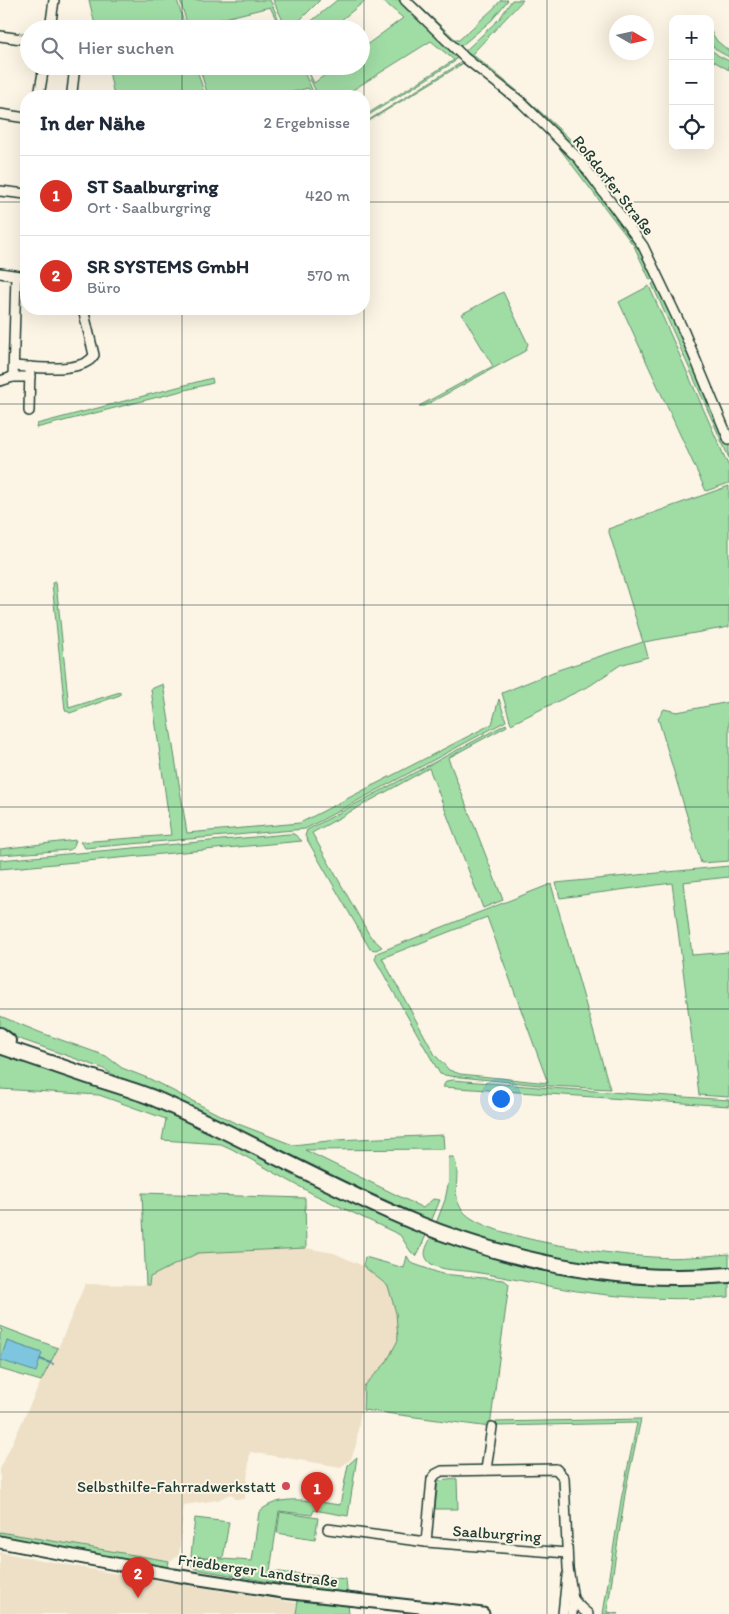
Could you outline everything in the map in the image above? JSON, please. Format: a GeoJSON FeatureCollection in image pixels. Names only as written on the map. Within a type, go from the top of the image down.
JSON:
{"type":"FeatureCollection","features":[{"type":"Feature","properties":{"kind":"highway"},"geometry":{"type":"LineString","coordinates":[[2,1040],[106,1075],[128,1088],[205,1122],[360,1198],[414,1222],[492,1250],[548,1264],[623,1274],[669,1277],[729,1275]]}},
{"type":"Feature","properties":{"kind":"main road","name":"Friedberger Landstraße"},"geometry":{"type":"LineString","coordinates":[[0,1542],[170,1574],[283,1592],[483,1614]]}},
{"type":"Feature","properties":{"kind":"street"},"geometry":{"type":"LineString","coordinates":[[51,20],[54,0]]}},
{"type":"Feature","properties":{"kind":"street","name":"Roßdorfer Straße"},"geometry":{"type":"LineString","coordinates":[[405,0],[465,58],[521,102],[562,141],[584,166],[643,246],[684,332],[729,440]]}},
{"type":"Feature","properties":{"kind":"street"},"geometry":{"type":"LineString","coordinates":[[0,36],[20,39]]}},
{"type":"Feature","properties":{"kind":"street"},"geometry":{"type":"LineString","coordinates":[[41,90],[43,75]]}},
{"type":"Feature","properties":{"kind":"street"},"geometry":{"type":"LineString","coordinates":[[72,90],[74,75]]}},
{"type":"Feature","properties":{"kind":"street"},"geometry":{"type":"LineString","coordinates":[[0,114],[20,117]]}},
{"type":"Feature","properties":{"kind":"street"},"geometry":{"type":"LineString","coordinates":[[0,190],[20,193]]}},
{"type":"Feature","properties":{"kind":"street"},"geometry":{"type":"LineString","coordinates":[[0,273],[20,276]]}},
{"type":"Feature","properties":{"kind":"street"},"geometry":{"type":"LineString","coordinates":[[13,377],[16,276]]}},
{"type":"Feature","properties":{"kind":"street"},"geometry":{"type":"LineString","coordinates":[[14,366],[66,368],[88,362],[94,355],[84,315]]}},
{"type":"Feature","properties":{"kind":"street"},"geometry":{"type":"LineString","coordinates":[[29,411],[30,367]]}},
{"type":"Feature","properties":{"kind":"street"},"geometry":{"type":"LineString","coordinates":[[0,381],[13,377],[30,377]]}},
{"type":"Feature","properties":{"kind":"street"},"geometry":{"type":"LineString","coordinates":[[486,1470],[492,1427]]}},
{"type":"Feature","properties":{"kind":"street","name":"Saalburgring"},"geometry":{"type":"LineString","coordinates":[[426,1542],[432,1479],[436,1474],[442,1471],[556,1469],[564,1478],[566,1553],[573,1599],[572,1614]]}},
{"type":"Feature","properties":{"kind":"street","name":"Saalburgring"},"geometry":{"type":"LineString","coordinates":[[328,1529],[426,1542],[566,1553]]}},
{"type":"Feature","properties":{"kind":"street","name":"Saalburgring"},"geometry":{"type":"LineString","coordinates":[[563,1614],[568,1568]]}},
{"type":"Feature","properties":{"kind":"street"},"geometry":{"type":"LineString","coordinates":[[573,1599],[588,1614]]}},
{"type":"Feature","properties":{"kind":"shaded area"},"geometry":{"type":"Polygon","coordinates":[[[306,1248],[334,1253],[363,1266],[388,1286],[396,1313],[398,1341],[387,1363],[364,1386],[356,1445],[351,1459],[341,1467],[250,1452],[245,1499],[235,1499],[230,1494],[218,1500],[184,1505],[179,1556],[169,1561],[0,1532],[0,1469],[58,1348],[85,1284],[149,1285],[150,1277],[198,1253],[306,1248]]]}},
{"type":"Feature","properties":{"kind":"shaded area"},"geometry":{"type":"Polygon","coordinates":[[[0,1552],[106,1572],[297,1603],[296,1614],[0,1614],[0,1552]]]}},
{"type":"Feature","properties":{"kind":"green space"},"geometry":{"type":"Polygon","coordinates":[[[89,0],[177,0],[183,20],[94,20],[89,0]]]}},
{"type":"Feature","properties":{"kind":"green space"},"geometry":{"type":"Polygon","coordinates":[[[180,0],[270,0],[279,20],[276,20],[270,7],[217,20],[186,20],[180,0]]]}},
{"type":"Feature","properties":{"kind":"green space"},"geometry":{"type":"Polygon","coordinates":[[[273,0],[320,0],[300,20],[283,20],[273,0]]]}},
{"type":"Feature","properties":{"kind":"green space"},"geometry":{"type":"Polygon","coordinates":[[[337,0],[366,0],[341,20],[313,20],[337,0]]]}},
{"type":"Feature","properties":{"kind":"green space"},"geometry":{"type":"Polygon","coordinates":[[[382,0],[401,0],[458,56],[454,62],[370,114],[370,112],[454,60],[431,41],[353,90],[315,90],[308,75],[310,75],[314,83],[325,75],[370,75],[370,42],[403,18],[382,0]]]}},
{"type":"Feature","properties":{"kind":"green space"},"geometry":{"type":"Polygon","coordinates":[[[407,0],[413,0],[456,40],[459,40],[501,0],[508,0],[492,20],[461,46],[457,47],[407,0]]]}},
{"type":"Feature","properties":{"kind":"green space"},"geometry":{"type":"Polygon","coordinates":[[[512,0],[523,0],[472,54],[521,94],[571,140],[607,184],[606,192],[581,158],[464,52],[500,18],[512,0]]]}},
{"type":"Feature","properties":{"kind":"green space"},"geometry":{"type":"Polygon","coordinates":[[[714,36],[729,51],[729,57],[714,47],[714,36]]]}},
{"type":"Feature","properties":{"kind":"green space"},"geometry":{"type":"Polygon","coordinates":[[[714,52],[729,61],[729,70],[714,61],[714,52]]]}},
{"type":"Feature","properties":{"kind":"green space"},"geometry":{"type":"Polygon","coordinates":[[[467,62],[559,141],[641,247],[654,278],[650,280],[634,246],[557,145],[528,115],[469,67],[467,62]]]}},
{"type":"Feature","properties":{"kind":"green space"},"geometry":{"type":"Polygon","coordinates":[[[459,64],[462,64],[370,120],[459,64]]]}},
{"type":"Feature","properties":{"kind":"green space"},"geometry":{"type":"Polygon","coordinates":[[[110,75],[199,75],[203,90],[113,90],[110,75]]]}},
{"type":"Feature","properties":{"kind":"green space"},"geometry":{"type":"Polygon","coordinates":[[[202,75],[305,75],[312,90],[308,88],[300,90],[206,90],[202,75]]]}},
{"type":"Feature","properties":{"kind":"green space"},"geometry":{"type":"Polygon","coordinates":[[[656,282],[729,445],[729,458],[652,284],[656,282]]]}},
{"type":"Feature","properties":{"kind":"green space"},"geometry":{"type":"Polygon","coordinates":[[[649,286],[729,467],[729,483],[706,491],[619,302],[649,286]]]}},
{"type":"Feature","properties":{"kind":"green space"},"geometry":{"type":"Polygon","coordinates":[[[503,292],[528,344],[525,351],[424,406],[419,406],[493,366],[462,314],[503,292]]]}},
{"type":"Feature","properties":{"kind":"green space"},"geometry":{"type":"Polygon","coordinates":[[[212,378],[213,383],[36,428],[37,424],[212,378]]]}},
{"type":"Feature","properties":{"kind":"green space"},"geometry":{"type":"Polygon","coordinates":[[[729,486],[729,627],[644,642],[648,657],[620,665],[591,685],[511,724],[502,693],[558,670],[643,642],[608,529],[729,486]]]}},
{"type":"Feature","properties":{"kind":"green space"},"geometry":{"type":"Polygon","coordinates":[[[56,582],[69,708],[120,692],[120,695],[70,713],[65,710],[52,583],[56,582]]]}},
{"type":"Feature","properties":{"kind":"green space"},"geometry":{"type":"Polygon","coordinates":[[[163,684],[187,833],[300,823],[492,724],[499,699],[506,721],[305,829],[85,848],[80,842],[171,835],[151,689],[163,684]]]}},
{"type":"Feature","properties":{"kind":"green space"},"geometry":{"type":"Polygon","coordinates":[[[729,702],[729,861],[701,863],[658,718],[664,709],[677,712],[729,702]]]}},
{"type":"Feature","properties":{"kind":"green space"},"geometry":{"type":"Polygon","coordinates":[[[506,724],[507,726],[448,758],[503,900],[483,908],[429,768],[312,833],[370,936],[382,947],[376,950],[370,949],[305,836],[307,830],[506,724]]]}},
{"type":"Feature","properties":{"kind":"green space"},"geometry":{"type":"Polygon","coordinates":[[[294,834],[302,841],[0,869],[0,860],[294,834]]]}},
{"type":"Feature","properties":{"kind":"green space"},"geometry":{"type":"Polygon","coordinates":[[[76,840],[73,848],[69,850],[0,855],[0,849],[76,840]]]}},
{"type":"Feature","properties":{"kind":"green space"},"geometry":{"type":"Polygon","coordinates":[[[729,866],[729,877],[683,882],[692,955],[729,952],[729,1097],[699,1095],[672,883],[560,898],[556,883],[729,866]]]}},
{"type":"Feature","properties":{"kind":"green space"},"geometry":{"type":"Polygon","coordinates":[[[551,884],[610,1089],[550,1086],[440,1074],[375,959],[377,953],[551,884]],[[487,917],[382,958],[435,1055],[449,1070],[460,1074],[548,1083],[487,917]]]}},
{"type":"Feature","properties":{"kind":"green space"},"geometry":{"type":"Polygon","coordinates":[[[0,1016],[106,1056],[122,1068],[150,1079],[233,1122],[293,1145],[337,1140],[443,1135],[444,1149],[305,1150],[423,1208],[433,1199],[440,1200],[430,1224],[124,1081],[102,1068],[0,1032],[0,1016]]]}},
{"type":"Feature","properties":{"kind":"green space"},"geometry":{"type":"Polygon","coordinates":[[[0,1054],[154,1105],[427,1233],[417,1256],[411,1252],[400,1235],[313,1194],[232,1149],[221,1144],[162,1140],[166,1119],[99,1095],[0,1089],[0,1054]]]}},
{"type":"Feature","properties":{"kind":"green space"},"geometry":{"type":"Polygon","coordinates":[[[446,1081],[729,1100],[729,1106],[443,1087],[446,1081]]]}},
{"type":"Feature","properties":{"kind":"green space"},"geometry":{"type":"Polygon","coordinates":[[[449,1157],[453,1157],[456,1163],[457,1198],[463,1211],[476,1221],[497,1230],[552,1244],[635,1256],[672,1258],[729,1254],[729,1270],[669,1273],[548,1260],[435,1226],[445,1200],[449,1180],[449,1157]]]}},
{"type":"Feature","properties":{"kind":"green space"},"geometry":{"type":"Polygon","coordinates":[[[142,1193],[305,1198],[306,1248],[198,1253],[150,1277],[149,1285],[146,1285],[142,1193]]]}},
{"type":"Feature","properties":{"kind":"green space"},"geometry":{"type":"Polygon","coordinates":[[[432,1235],[483,1253],[729,1280],[729,1297],[626,1297],[439,1268],[427,1260],[425,1253],[432,1235]]]}},
{"type":"Feature","properties":{"kind":"green space"},"geometry":{"type":"Polygon","coordinates":[[[407,1256],[411,1263],[442,1274],[504,1280],[509,1284],[490,1427],[363,1410],[364,1386],[386,1363],[398,1340],[396,1313],[388,1286],[363,1266],[365,1257],[404,1268],[407,1256]]]}},
{"type":"Feature","properties":{"kind":"green space"},"geometry":{"type":"Polygon","coordinates":[[[0,1326],[58,1348],[41,1381],[0,1369],[0,1335],[2,1330],[0,1326]],[[7,1341],[1,1360],[42,1353],[7,1341]]]}},
{"type":"Feature","properties":{"kind":"green space"},"geometry":{"type":"Polygon","coordinates":[[[641,1419],[626,1488],[607,1612],[619,1614],[603,1614],[621,1500],[637,1423],[497,1426],[495,1422],[641,1419]]]}},
{"type":"Feature","properties":{"kind":"green space"},"geometry":{"type":"Polygon","coordinates":[[[357,1457],[348,1516],[314,1510],[312,1515],[279,1511],[270,1571],[346,1579],[349,1614],[296,1614],[300,1587],[195,1569],[191,1565],[192,1557],[252,1561],[259,1512],[267,1506],[287,1500],[340,1505],[348,1465],[357,1457]]]}},
{"type":"Feature","properties":{"kind":"green space"},"geometry":{"type":"Polygon","coordinates":[[[457,1479],[458,1509],[435,1509],[438,1481],[457,1479]]]}},
{"type":"Feature","properties":{"kind":"green space"},"geometry":{"type":"Polygon","coordinates":[[[280,1512],[318,1518],[315,1539],[277,1533],[280,1512]]]}},
{"type":"Feature","properties":{"kind":"green space"},"geometry":{"type":"Polygon","coordinates":[[[195,1518],[229,1522],[223,1558],[191,1556],[195,1518]]]}},
{"type":"Feature","properties":{"kind":"green space"},"geometry":{"type":"Polygon","coordinates":[[[0,1532],[169,1561],[168,1567],[0,1538],[0,1532]]]}},
{"type":"Feature","properties":{"kind":"water"},"geometry":{"type":"Polygon","coordinates":[[[7,1341],[42,1353],[36,1372],[0,1360],[7,1341]]]}},
{"type":"Feature","properties":{"kind":"waterway"},"geometry":{"type":"LineString","coordinates":[[40,1359],[53,1364]]}},
{"type":"Feature","properties":{"kind":"place","name":"Selbsthilfe-Fahrradwerkstatt"},"geometry":{"type":"Point","coordinates":[286,1486]}},
{"type":"Feature","properties":{"kind":"place","name":"ST Saalburgring"},"geometry":{"type":"Point","coordinates":[317,1513]}},
{"type":"Feature","properties":{"kind":"place","name":"SR SYSTEMS GmbH"},"geometry":{"type":"Point","coordinates":[138,1598]}}]}
